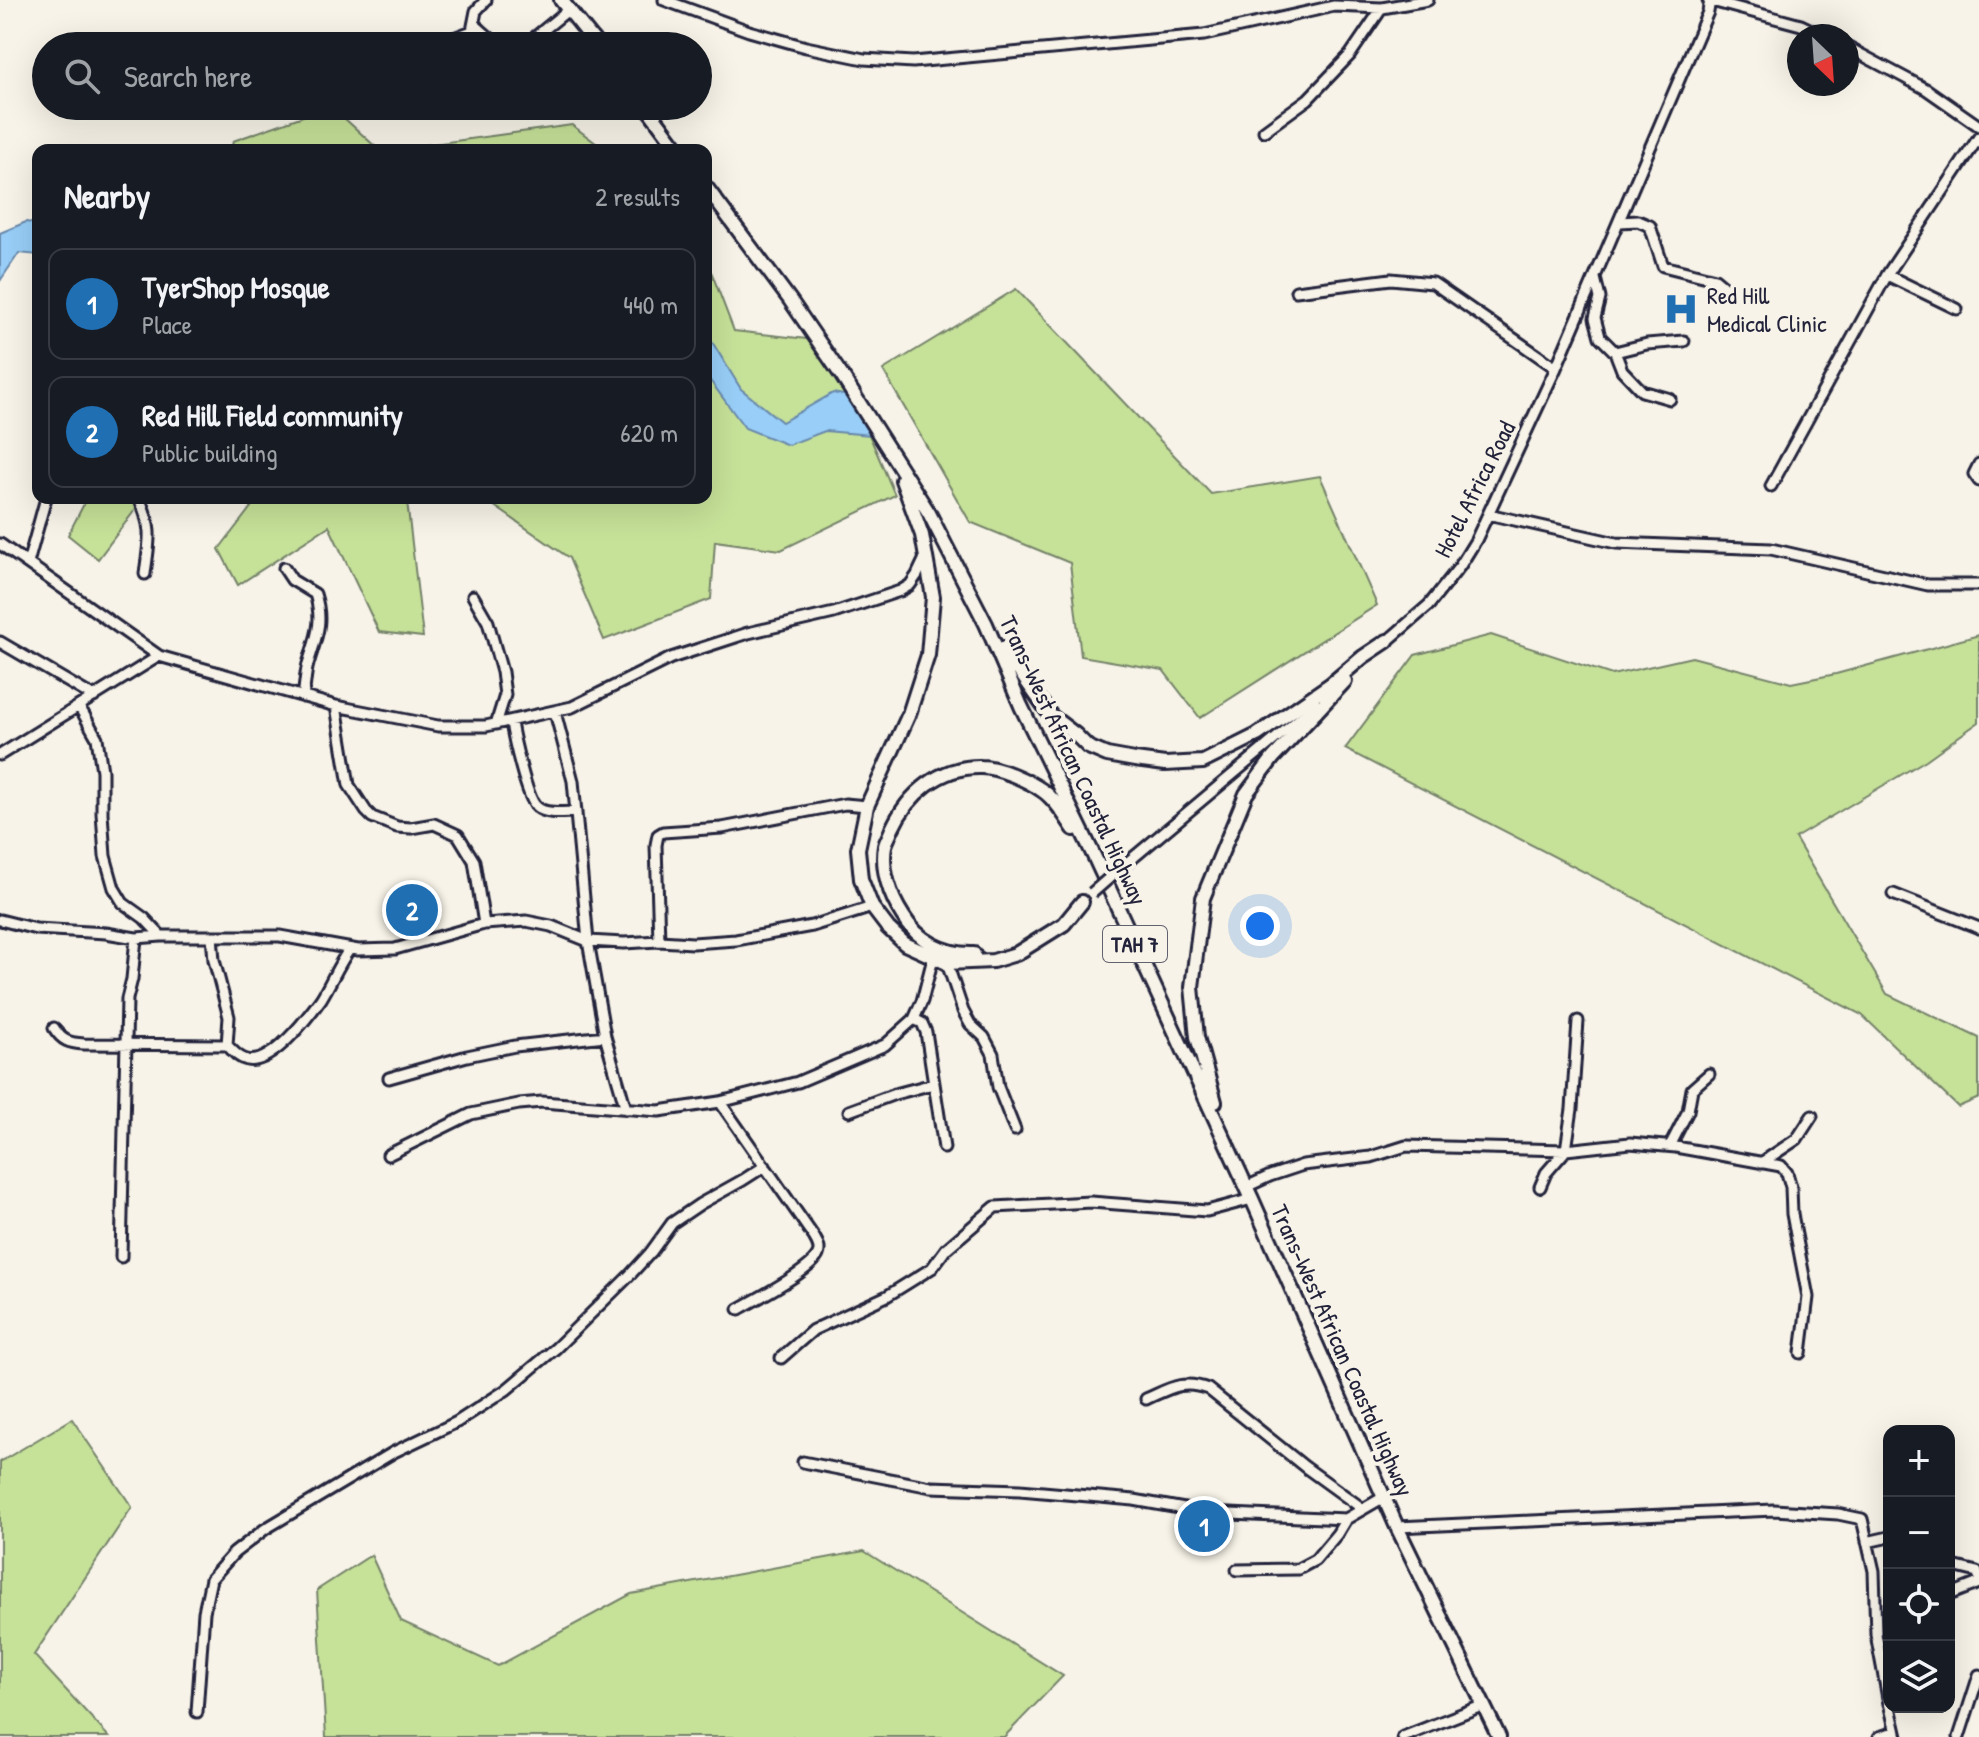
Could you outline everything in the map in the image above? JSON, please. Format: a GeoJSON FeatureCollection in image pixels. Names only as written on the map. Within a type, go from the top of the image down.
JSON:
{"type":"FeatureCollection","features":[{"type":"Feature","properties":{"kind":"highway"},"geometry":{"type":"LineString","coordinates":[[564,5],[586,32]]}},
{"type":"Feature","properties":{"kind":"highway"},"geometry":{"type":"LineString","coordinates":[[656,120],[674,144]]}},
{"type":"Feature","properties":{"kind":"highway","name":"Trans-West African Coastal Highway"},"geometry":{"type":"LineString","coordinates":[[712,195],[842,376],[929,513],[986,624],[1021,706],[1095,858],[1240,1173],[1397,1527],[1499,1737]]}},
{"type":"Feature","properties":{"kind":"highway"},"geometry":{"type":"LineString","coordinates":[[894,458],[922,535],[933,597],[928,655],[909,714],[867,806],[858,849],[861,879],[872,907],[905,944],[933,958],[947,963],[993,961],[1016,954],[1064,924],[1087,897]]}},
{"type":"Feature","properties":{"kind":"highway"},"geometry":{"type":"LineString","coordinates":[[986,624],[1051,716],[1088,747],[1107,755],[1165,764],[1203,762],[1257,735],[1387,641]]}},
{"type":"Feature","properties":{"kind":"highway"},"geometry":{"type":"LineString","coordinates":[[1240,1173],[1210,1089],[1197,1037],[1192,987],[1203,898],[1246,794],[1273,758],[1345,681]]}},
{"type":"Feature","properties":{"kind":"highway"},"geometry":{"type":"LineString","coordinates":[[1087,897],[1060,922],[1011,948],[987,954],[961,954],[937,948],[910,928],[893,901],[885,872],[885,845],[911,797],[935,777],[982,766],[1005,772],[1044,792],[1058,806],[1095,858]]}},
{"type":"Feature","properties":{"kind":"street"},"geometry":{"type":"LineString","coordinates":[[469,32],[476,11],[486,0]]}},
{"type":"Feature","properties":{"kind":"street"},"geometry":{"type":"LineString","coordinates":[[664,0],[749,31],[806,47],[864,59],[913,62],[1204,35],[1334,3],[1382,8],[1428,0]]}},
{"type":"Feature","properties":{"kind":"street"},"geometry":{"type":"LineString","coordinates":[[1713,1],[1797,24]]}},
{"type":"Feature","properties":{"kind":"street","name":"Hotel Africa Road"},"geometry":{"type":"LineString","coordinates":[[1087,897],[1345,681],[1429,605],[1468,553],[1556,368],[1713,1]]}},
{"type":"Feature","properties":{"kind":"street"},"geometry":{"type":"LineString","coordinates":[[538,32],[564,5]]}},
{"type":"Feature","properties":{"kind":"street"},"geometry":{"type":"LineString","coordinates":[[1264,131],[1308,99],[1350,55],[1382,8]]}},
{"type":"Feature","properties":{"kind":"street"},"geometry":{"type":"LineString","coordinates":[[474,24],[483,32]]}},
{"type":"Feature","properties":{"kind":"street"},"geometry":{"type":"LineString","coordinates":[[1859,53],[1926,89],[1979,126]]}},
{"type":"Feature","properties":{"kind":"street"},"geometry":{"type":"LineString","coordinates":[[1771,486],[1887,275],[1979,137]]}},
{"type":"Feature","properties":{"kind":"street"},"geometry":{"type":"LineString","coordinates":[[1620,222],[1638,221],[1650,226],[1663,266],[1715,279],[1733,294]]}},
{"type":"Feature","properties":{"kind":"street"},"geometry":{"type":"LineString","coordinates":[[1887,275],[1957,309]]}},
{"type":"Feature","properties":{"kind":"street"},"geometry":{"type":"LineString","coordinates":[[1595,278],[1600,298],[1595,318],[1600,337],[1615,352],[1622,370],[1642,391],[1670,399]]}},
{"type":"Feature","properties":{"kind":"street"},"geometry":{"type":"LineString","coordinates":[[1296,291],[1391,279],[1433,283],[1556,368]]}},
{"type":"Feature","properties":{"kind":"street"},"geometry":{"type":"LineString","coordinates":[[1615,352],[1647,344],[1684,341]]}},
{"type":"Feature","properties":{"kind":"street"},"geometry":{"type":"LineString","coordinates":[[1979,464],[1974,474],[1979,481]]}},
{"type":"Feature","properties":{"kind":"street"},"geometry":{"type":"LineString","coordinates":[[28,563],[44,504]]}},
{"type":"Feature","properties":{"kind":"street"},"geometry":{"type":"LineString","coordinates":[[142,504],[150,530],[145,574]]}},
{"type":"Feature","properties":{"kind":"street"},"geometry":{"type":"LineString","coordinates":[[1488,514],[1616,543],[1771,549],[1928,585],[1979,585]]}},
{"type":"Feature","properties":{"kind":"street"},"geometry":{"type":"LineString","coordinates":[[0,544],[159,656],[336,706],[438,726],[486,726],[572,707],[671,658],[748,633],[834,613],[900,591],[910,585],[926,556]]}},
{"type":"Feature","properties":{"kind":"street"},"geometry":{"type":"LineString","coordinates":[[284,568],[292,580],[315,594],[319,608],[318,636],[307,667],[303,697]]}},
{"type":"Feature","properties":{"kind":"street"},"geometry":{"type":"LineString","coordinates":[[473,596],[488,622],[502,672],[505,695],[496,724]]}},
{"type":"Feature","properties":{"kind":"street"},"geometry":{"type":"LineString","coordinates":[[0,642],[94,697]]}},
{"type":"Feature","properties":{"kind":"street"},"geometry":{"type":"LineString","coordinates":[[0,755],[159,656]]}},
{"type":"Feature","properties":{"kind":"street"},"geometry":{"type":"LineString","coordinates":[[79,706],[97,738],[102,771],[105,856],[114,888],[123,903],[144,918],[161,936]]}},
{"type":"Feature","properties":{"kind":"street"},"geometry":{"type":"LineString","coordinates":[[336,706],[349,785],[366,811],[372,817],[397,827],[434,824],[458,835],[474,861],[484,924]]}},
{"type":"Feature","properties":{"kind":"street"},"geometry":{"type":"LineString","coordinates":[[555,712],[573,781],[588,941],[605,1036],[626,1109]]}},
{"type":"Feature","properties":{"kind":"street"},"geometry":{"type":"LineString","coordinates":[[511,722],[530,799],[539,810],[575,812]]}},
{"type":"Feature","properties":{"kind":"street"},"geometry":{"type":"LineString","coordinates":[[659,941],[658,835],[663,832],[722,828],[845,804],[867,806]]}},
{"type":"Feature","properties":{"kind":"street"},"geometry":{"type":"LineString","coordinates":[[1893,894],[1979,928]]}},
{"type":"Feature","properties":{"kind":"street"},"geometry":{"type":"LineString","coordinates":[[0,920],[36,929],[136,938],[280,936],[349,950],[395,949],[484,924],[526,921],[551,926],[588,941],[693,943],[736,940],[812,926],[872,907]]}},
{"type":"Feature","properties":{"kind":"street"},"geometry":{"type":"LineString","coordinates":[[212,936],[214,960],[229,1017],[227,1045]]}},
{"type":"Feature","properties":{"kind":"street"},"geometry":{"type":"LineString","coordinates":[[121,1257],[127,999],[136,938]]}},
{"type":"Feature","properties":{"kind":"street"},"geometry":{"type":"LineString","coordinates":[[54,1028],[61,1039],[69,1043],[227,1045],[239,1057],[249,1061],[261,1059],[294,1033],[321,998],[349,950]]}},
{"type":"Feature","properties":{"kind":"street"},"geometry":{"type":"LineString","coordinates":[[388,1155],[471,1114],[519,1104],[542,1102],[659,1111],[720,1102],[798,1082],[885,1045],[914,1019],[933,958]]}},
{"type":"Feature","properties":{"kind":"street"},"geometry":{"type":"LineString","coordinates":[[947,963],[963,1011],[993,1054],[998,1087],[1015,1130]]}},
{"type":"Feature","properties":{"kind":"street"},"geometry":{"type":"LineString","coordinates":[[914,1019],[922,1023],[926,1032],[944,1148]]}},
{"type":"Feature","properties":{"kind":"street"},"geometry":{"type":"LineString","coordinates":[[1540,1187],[1546,1173],[1566,1150],[1578,1021]]}},
{"type":"Feature","properties":{"kind":"street"},"geometry":{"type":"LineString","coordinates":[[389,1078],[515,1046],[605,1036]]}},
{"type":"Feature","properties":{"kind":"street"},"geometry":{"type":"LineString","coordinates":[[1670,1146],[1688,1111],[1692,1089],[1709,1074]]}},
{"type":"Feature","properties":{"kind":"street"},"geometry":{"type":"LineString","coordinates":[[849,1111],[933,1084]]}},
{"type":"Feature","properties":{"kind":"street"},"geometry":{"type":"LineString","coordinates":[[720,1102],[819,1245],[818,1256],[799,1272],[739,1309]]}},
{"type":"Feature","properties":{"kind":"street"},"geometry":{"type":"LineString","coordinates":[[1761,1163],[1797,1139],[1812,1116]]}},
{"type":"Feature","properties":{"kind":"street"},"geometry":{"type":"LineString","coordinates":[[781,1358],[813,1330],[887,1296],[932,1268],[946,1249],[995,1207],[1091,1202],[1207,1211],[1249,1193],[1270,1176],[1303,1165],[1371,1157],[1406,1146],[1566,1150],[1630,1143],[1670,1146],[1781,1166],[1787,1173],[1808,1297],[1801,1353]]}},
{"type":"Feature","properties":{"kind":"street"},"geometry":{"type":"LineString","coordinates":[[197,1712],[204,1612],[211,1579],[234,1553],[265,1529],[394,1452],[457,1422],[506,1390],[556,1348],[629,1276],[672,1223],[765,1166]]}},
{"type":"Feature","properties":{"kind":"street"},"geometry":{"type":"LineString","coordinates":[[1146,1399],[1181,1384],[1197,1384],[1208,1389],[1363,1509]]}},
{"type":"Feature","properties":{"kind":"street"},"geometry":{"type":"LineString","coordinates":[[803,1462],[931,1487],[1020,1490],[1134,1500],[1207,1513],[1346,1519]]}},
{"type":"Feature","properties":{"kind":"street"},"geometry":{"type":"LineString","coordinates":[[1237,1570],[1298,1569],[1315,1560],[1346,1519],[1384,1497]]}},
{"type":"Feature","properties":{"kind":"street"},"geometry":{"type":"LineString","coordinates":[[1397,1527],[1774,1510],[1838,1514],[1862,1519],[1874,1571],[1876,1634],[1883,1659]]}},
{"type":"Feature","properties":{"kind":"street"},"geometry":{"type":"LineString","coordinates":[[1867,1542],[1883,1538]]}},
{"type":"Feature","properties":{"kind":"street"},"geometry":{"type":"LineString","coordinates":[[1955,1566],[1977,1572],[1979,1576]]}},
{"type":"Feature","properties":{"kind":"street"},"geometry":{"type":"LineString","coordinates":[[1955,1593],[1979,1583]]}},
{"type":"Feature","properties":{"kind":"street"},"geometry":{"type":"LineString","coordinates":[[1959,1737],[1979,1675]]}},
{"type":"Feature","properties":{"kind":"street"},"geometry":{"type":"LineString","coordinates":[[1403,1737],[1484,1705]]}},
{"type":"Feature","properties":{"kind":"street"},"geometry":{"type":"LineString","coordinates":[[1879,1737],[1895,1734],[1890,1713]]}},
{"type":"Feature","properties":{"kind":"green space"},"geometry":{"type":"Polygon","coordinates":[[[292,120],[346,120],[372,144],[232,144],[233,141],[292,120]]]}},
{"type":"Feature","properties":{"kind":"green space"},"geometry":{"type":"Polygon","coordinates":[[[572,125],[597,144],[433,144],[572,125]]]}},
{"type":"Feature","properties":{"kind":"green space"},"geometry":{"type":"Polygon","coordinates":[[[712,274],[734,331],[816,340],[849,388],[895,495],[781,550],[715,541],[711,599],[604,640],[569,558],[492,504],[712,504],[712,274]]]}},
{"type":"Feature","properties":{"kind":"green space"},"geometry":{"type":"Polygon","coordinates":[[[1016,289],[1211,494],[1320,476],[1377,605],[1200,718],[1163,670],[1081,656],[1070,563],[970,522],[883,370],[1016,289]]]}},
{"type":"Feature","properties":{"kind":"green space"},"geometry":{"type":"Polygon","coordinates":[[[84,504],[139,504],[98,559],[68,535],[84,504]]]}},
{"type":"Feature","properties":{"kind":"green space"},"geometry":{"type":"Polygon","coordinates":[[[253,504],[407,504],[423,637],[379,632],[329,526],[238,585],[219,549],[253,504]]]}},
{"type":"Feature","properties":{"kind":"green space"},"geometry":{"type":"Polygon","coordinates":[[[1491,635],[1612,675],[1692,657],[1791,683],[1836,674],[1979,635],[1979,722],[1926,760],[1795,838],[1887,994],[1979,1038],[1979,1098],[1958,1107],[1862,1015],[1345,749],[1415,655],[1491,635]]]}},
{"type":"Feature","properties":{"kind":"green space"},"geometry":{"type":"Polygon","coordinates":[[[72,1419],[132,1507],[34,1655],[109,1737],[0,1737],[0,1462],[72,1419]]]}},
{"type":"Feature","properties":{"kind":"green space"},"geometry":{"type":"Polygon","coordinates":[[[864,1551],[1063,1676],[1004,1737],[326,1737],[317,1590],[371,1555],[401,1621],[498,1666],[631,1594],[864,1551]]]}},
{"type":"Feature","properties":{"kind":"water"},"geometry":{"type":"Polygon","coordinates":[[[26,222],[32,223],[32,254],[19,253],[0,281],[0,233],[26,222]]]}},
{"type":"Feature","properties":{"kind":"water"},"geometry":{"type":"Polygon","coordinates":[[[712,342],[741,389],[782,422],[833,393],[854,397],[872,435],[825,431],[788,445],[745,428],[712,383],[712,342]]]}},
{"type":"Feature","properties":{"kind":"place","name":"Red Hill Medical Clinic"},"geometry":{"type":"Point","coordinates":[1681,309]}},
{"type":"Feature","properties":{"kind":"place","name":"Red Hill Field community"},"geometry":{"type":"Point","coordinates":[412,910]}},
{"type":"Feature","properties":{"kind":"place","name":"TyerShop Mosque"},"geometry":{"type":"Point","coordinates":[1204,1526]}}]}
